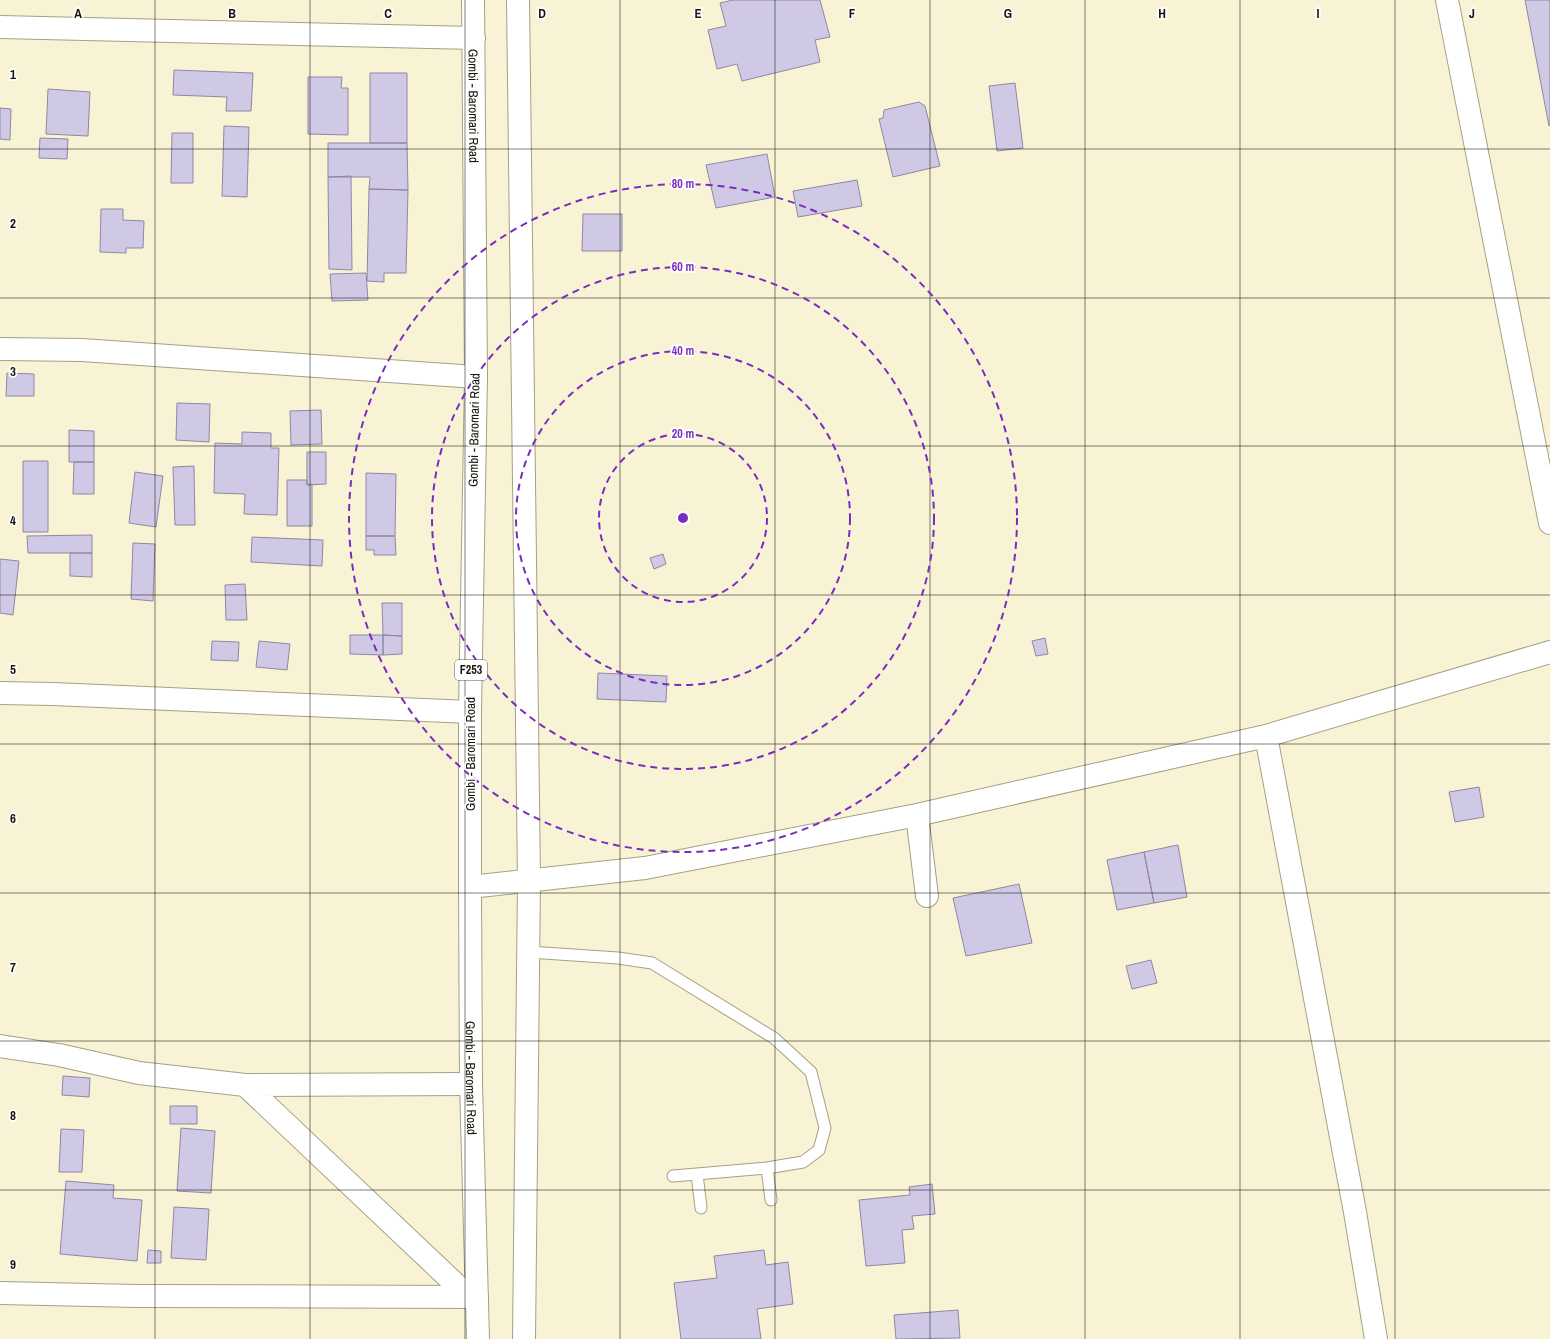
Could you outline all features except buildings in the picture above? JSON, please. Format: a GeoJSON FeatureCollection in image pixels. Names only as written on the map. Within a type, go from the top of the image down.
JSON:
{"type":"FeatureCollection","features":[{"type":"Feature","properties":{"kind":"street","name":"Gombi - Baromari Road"},"geometry":{"type":"LineString","coordinates":[[473,0],[476,377],[470,712],[470,887],[472,1296],[478,1339]]}},
{"type":"Feature","properties":{"kind":"street"},"geometry":{"type":"LineString","coordinates":[[518,0],[529,881],[524,1339]]}},
{"type":"Feature","properties":{"kind":"street"},"geometry":{"type":"LineString","coordinates":[[1447,0],[1550,523]]}},
{"type":"Feature","properties":{"kind":"street"},"geometry":{"type":"LineString","coordinates":[[0,27],[474,38]]}},
{"type":"Feature","properties":{"kind":"street"},"geometry":{"type":"LineString","coordinates":[[0,349],[82,350],[476,377]]}},
{"type":"Feature","properties":{"kind":"street"},"geometry":{"type":"LineString","coordinates":[[470,887],[645,868],[917,815],[1266,736],[1550,652]]}},
{"type":"Feature","properties":{"kind":"street"},"geometry":{"type":"LineString","coordinates":[[0,693],[61,694],[470,712]]}},
{"type":"Feature","properties":{"kind":"street"},"geometry":{"type":"LineString","coordinates":[[1266,736],[1355,1212],[1376,1339]]}},
{"type":"Feature","properties":{"kind":"street"},"geometry":{"type":"LineString","coordinates":[[917,815],[927,896]]}},
{"type":"Feature","properties":{"kind":"street"},"geometry":{"type":"LineString","coordinates":[[0,1046],[59,1055],[138,1073],[245,1085],[471,1084]]}},
{"type":"Feature","properties":{"kind":"street"},"geometry":{"type":"LineString","coordinates":[[245,1085],[472,1296]]}},
{"type":"Feature","properties":{"kind":"street"},"geometry":{"type":"LineString","coordinates":[[0,1293],[137,1296],[472,1296]]}},
{"type":"Feature","properties":{"kind":"lane"},"geometry":{"type":"LineString","coordinates":[[529,952],[618,958],[652,963],[774,1038],[811,1072],[825,1128],[819,1150],[803,1162],[767,1168],[673,1176]]}},
{"type":"Feature","properties":{"kind":"lane"},"geometry":{"type":"LineString","coordinates":[[767,1168],[770,1200]]}},
{"type":"Feature","properties":{"kind":"lane"},"geometry":{"type":"LineString","coordinates":[[697,1174],[701,1208]]}}]}
